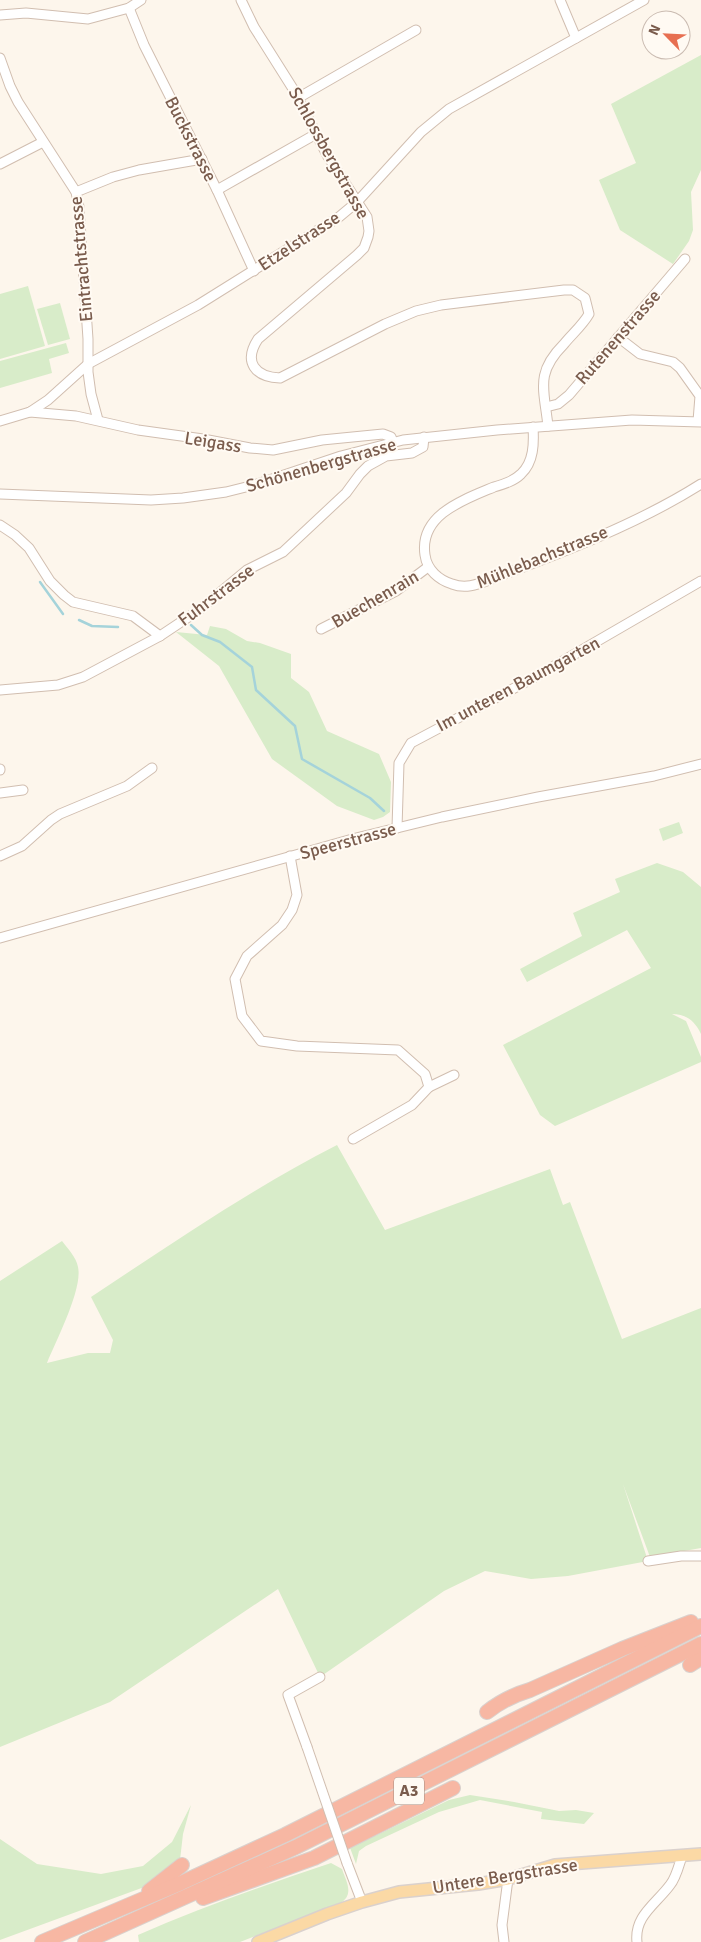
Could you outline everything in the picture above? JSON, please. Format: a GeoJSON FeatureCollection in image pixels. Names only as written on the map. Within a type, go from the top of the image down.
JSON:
{"type":"FeatureCollection","features":[{"type":"Feature","properties":{"kind":"highway"},"geometry":{"type":"LineString","coordinates":[[487,1712],[498,1702],[516,1694],[530,1690],[659,1634],[701,1619]]}},
{"type":"Feature","properties":{"kind":"highway","name":"A3"},"geometry":{"type":"LineString","coordinates":[[42,1942],[124,1908],[285,1835],[701,1626]]}},
{"type":"Feature","properties":{"kind":"highway","name":"A3"},"geometry":{"type":"LineString","coordinates":[[84,1942],[296,1847],[701,1644]]}},
{"type":"Feature","properties":{"kind":"highway"},"geometry":{"type":"LineString","coordinates":[[113,1930],[314,1858],[453,1788]]}},
{"type":"Feature","properties":{"kind":"highway"},"geometry":{"type":"LineString","coordinates":[[124,1908],[182,1865]]}},
{"type":"Feature","properties":{"kind":"main road","name":"Untere Bergstrasse"},"geometry":{"type":"LineString","coordinates":[[258,1942],[312,1919],[362,1902],[410,1890],[453,1888],[508,1879],[556,1865],[701,1854]]}},
{"type":"Feature","properties":{"kind":"street"},"geometry":{"type":"LineString","coordinates":[[0,14],[26,13],[88,19],[129,8],[141,0]]}},
{"type":"Feature","properties":{"kind":"street","name":"Schlossbergstrasse"},"geometry":{"type":"LineString","coordinates":[[241,0],[254,27],[298,98],[316,134],[367,217],[369,224],[368,237],[364,248],[258,339],[253,347],[252,354],[253,364],[258,372],[268,378],[280,378],[385,324],[441,305],[573,290],[585,298],[589,314],[585,322],[547,363],[544,375],[548,426]]}},
{"type":"Feature","properties":{"kind":"street"},"geometry":{"type":"LineString","coordinates":[[560,0],[576,38]]}},
{"type":"Feature","properties":{"kind":"street","name":"Etzelstrasse"},"geometry":{"type":"LineString","coordinates":[[30,412],[48,400],[88,364],[198,305],[339,216],[357,202],[420,132],[449,109],[644,0]]}},
{"type":"Feature","properties":{"kind":"street","name":"Buckstrasse"},"geometry":{"type":"LineString","coordinates":[[129,8],[157,72],[202,159],[254,270]]}},
{"type":"Feature","properties":{"kind":"street"},"geometry":{"type":"LineString","coordinates":[[298,98],[416,30]]}},
{"type":"Feature","properties":{"kind":"street","name":"Eintrachtstrasse"},"geometry":{"type":"LineString","coordinates":[[0,58],[10,86],[43,142],[76,192],[80,220],[88,364],[91,394],[98,420]]}},
{"type":"Feature","properties":{"kind":"street"},"geometry":{"type":"LineString","coordinates":[[217,190],[316,134]]}},
{"type":"Feature","properties":{"kind":"street"},"geometry":{"type":"LineString","coordinates":[[0,164],[43,142]]}},
{"type":"Feature","properties":{"kind":"street"},"geometry":{"type":"LineString","coordinates":[[76,192],[139,170],[202,159]]}},
{"type":"Feature","properties":{"kind":"street","name":"Rutenenstrasse"},"geometry":{"type":"LineString","coordinates":[[546,406],[558,404],[569,395],[685,259]]}},
{"type":"Feature","properties":{"kind":"street"},"geometry":{"type":"LineString","coordinates":[[618,337],[640,354],[673,362],[697,389],[700,396],[700,422]]}},
{"type":"Feature","properties":{"kind":"street"},"geometry":{"type":"LineString","coordinates":[[0,420],[30,412]]}},
{"type":"Feature","properties":{"kind":"street","name":"Leigass"},"geometry":{"type":"LineString","coordinates":[[30,412],[57,413],[98,420],[138,430],[203,438],[258,449],[273,450],[322,440],[383,434],[390,437],[393,442]]}},
{"type":"Feature","properties":{"kind":"street","name":"Schönenbergstrasse"},"geometry":{"type":"LineString","coordinates":[[0,494],[151,500],[204,496],[254,485],[342,456],[393,442],[424,437],[632,420],[700,422]]}},
{"type":"Feature","properties":{"kind":"street"},"geometry":{"type":"LineString","coordinates":[[428,567],[425,558],[425,540],[428,529],[435,519],[444,511],[523,473],[531,458],[534,428]]}},
{"type":"Feature","properties":{"kind":"street","name":"Fuhrstrasse"},"geometry":{"type":"LineString","coordinates":[[0,690],[58,685],[83,677],[160,636],[199,610],[247,570],[283,552],[346,493],[368,466],[386,456],[417,451],[423,446],[424,437]]}},
{"type":"Feature","properties":{"kind":"street","name":"Mühlebachstrasse"},"geometry":{"type":"LineString","coordinates":[[428,567],[441,579],[450,584],[460,587],[473,586],[543,560],[602,535],[683,496],[701,484]]}},
{"type":"Feature","properties":{"kind":"street"},"geometry":{"type":"LineString","coordinates":[[0,525],[29,548],[50,580],[73,602],[132,616],[160,636]]}},
{"type":"Feature","properties":{"kind":"street","name":"Buechenrain"},"geometry":{"type":"LineString","coordinates":[[321,629],[396,591],[428,567]]}},
{"type":"Feature","properties":{"kind":"street","name":"Im unteren Baumgarten"},"geometry":{"type":"LineString","coordinates":[[397,828],[399,763],[411,743],[537,676],[701,581]]}},
{"type":"Feature","properties":{"kind":"street","name":"Speerstrasse"},"geometry":{"type":"LineString","coordinates":[[0,938],[290,856],[397,828],[538,797],[662,775],[701,764]]}},
{"type":"Feature","properties":{"kind":"street"},"geometry":{"type":"LineString","coordinates":[[0,856],[22,846],[60,814],[127,786],[152,768]]}},
{"type":"Feature","properties":{"kind":"street"},"geometry":{"type":"LineString","coordinates":[[0,792],[23,790]]}},
{"type":"Feature","properties":{"kind":"street"},"geometry":{"type":"LineString","coordinates":[[290,856],[297,895],[292,910],[282,925],[247,956],[234,979],[242,1016],[261,1041],[297,1046],[398,1050],[425,1074],[429,1087]]}},
{"type":"Feature","properties":{"kind":"street"},"geometry":{"type":"LineString","coordinates":[[354,1139],[412,1104],[429,1087],[454,1076]]}},
{"type":"Feature","properties":{"kind":"street"},"geometry":{"type":"LineString","coordinates":[[648,1561],[681,1556],[701,1556]]}},
{"type":"Feature","properties":{"kind":"street"},"geometry":{"type":"LineString","coordinates":[[320,1677],[288,1695],[362,1902]]}},
{"type":"Feature","properties":{"kind":"street"},"geometry":{"type":"LineString","coordinates":[[637,1942],[636,1935],[642,1915],[671,1884],[682,1856]]}},
{"type":"Feature","properties":{"kind":"street"},"geometry":{"type":"LineString","coordinates":[[504,1942],[502,1925],[508,1879]]}},
{"type":"Feature","properties":{"kind":"green space"},"geometry":{"type":"Polygon","coordinates":[[[701,55],[701,170],[691,192],[693,230],[689,241],[673,264],[620,230],[599,180],[636,163],[611,104],[701,55]]]}},
{"type":"Feature","properties":{"kind":"green space"},"geometry":{"type":"Polygon","coordinates":[[[28,286],[45,346],[0,359],[0,294],[28,286]]]}},
{"type":"Feature","properties":{"kind":"green space"},"geometry":{"type":"Polygon","coordinates":[[[60,303],[70,339],[48,345],[37,309],[60,303]]]}},
{"type":"Feature","properties":{"kind":"green space"},"geometry":{"type":"Polygon","coordinates":[[[66,343],[69,353],[49,359],[52,373],[0,388],[0,361],[66,343]]]}},
{"type":"Feature","properties":{"kind":"green space"},"geometry":{"type":"Polygon","coordinates":[[[210,626],[226,629],[247,641],[260,643],[291,654],[291,678],[309,692],[327,731],[379,754],[391,782],[390,812],[374,820],[337,806],[272,759],[219,666],[176,632],[207,635],[210,626]]]}},
{"type":"Feature","properties":{"kind":"green space"},"geometry":{"type":"Polygon","coordinates":[[[679,822],[683,833],[663,841],[659,829],[679,822]]]}},
{"type":"Feature","properties":{"kind":"green space"},"geometry":{"type":"Polygon","coordinates":[[[657,863],[683,872],[701,887],[701,1034],[690,1019],[682,1015],[672,1014],[686,1021],[701,1057],[701,1062],[555,1126],[540,1115],[503,1045],[651,968],[627,930],[527,982],[520,969],[582,936],[573,913],[620,892],[615,879],[657,863]]]}},
{"type":"Feature","properties":{"kind":"green space"},"geometry":{"type":"Polygon","coordinates":[[[337,1145],[385,1230],[550,1169],[563,1205],[570,1202],[622,1339],[701,1308],[701,1548],[650,1557],[623,1484],[648,1561],[568,1576],[531,1579],[485,1571],[444,1591],[320,1677],[278,1589],[110,1702],[0,1747],[0,1281],[62,1241],[78,1267],[77,1288],[47,1363],[88,1353],[110,1353],[113,1340],[91,1297],[242,1198],[337,1145]]]}},
{"type":"Feature","properties":{"kind":"green space"},"geometry":{"type":"Polygon","coordinates":[[[470,1795],[559,1811],[576,1810],[594,1813],[584,1824],[541,1819],[542,1812],[480,1800],[439,1812],[366,1846],[359,1851],[356,1864],[349,1845],[372,1833],[375,1836],[449,1800],[470,1795]]]}},
{"type":"Feature","properties":{"kind":"green space"},"geometry":{"type":"Polygon","coordinates":[[[191,1805],[183,1834],[180,1860],[147,1886],[0,1940],[0,1839],[37,1864],[101,1874],[143,1866],[172,1842],[191,1805]]]}},
{"type":"Feature","properties":{"kind":"green space"},"geometry":{"type":"Polygon","coordinates":[[[331,1863],[342,1869],[347,1882],[348,1895],[342,1902],[240,1942],[139,1942],[138,1935],[186,1915],[331,1863]]]}},
{"type":"Feature","properties":{"kind":"waterway"},"geometry":{"type":"LineString","coordinates":[[40,582],[63,614]]}},
{"type":"Feature","properties":{"kind":"waterway"},"geometry":{"type":"LineString","coordinates":[[79,620],[92,626],[118,627]]}},
{"type":"Feature","properties":{"kind":"waterway"},"geometry":{"type":"LineString","coordinates":[[191,625],[202,635],[220,642],[252,667],[256,690],[295,726],[302,759],[370,798],[384,811]]}}]}
